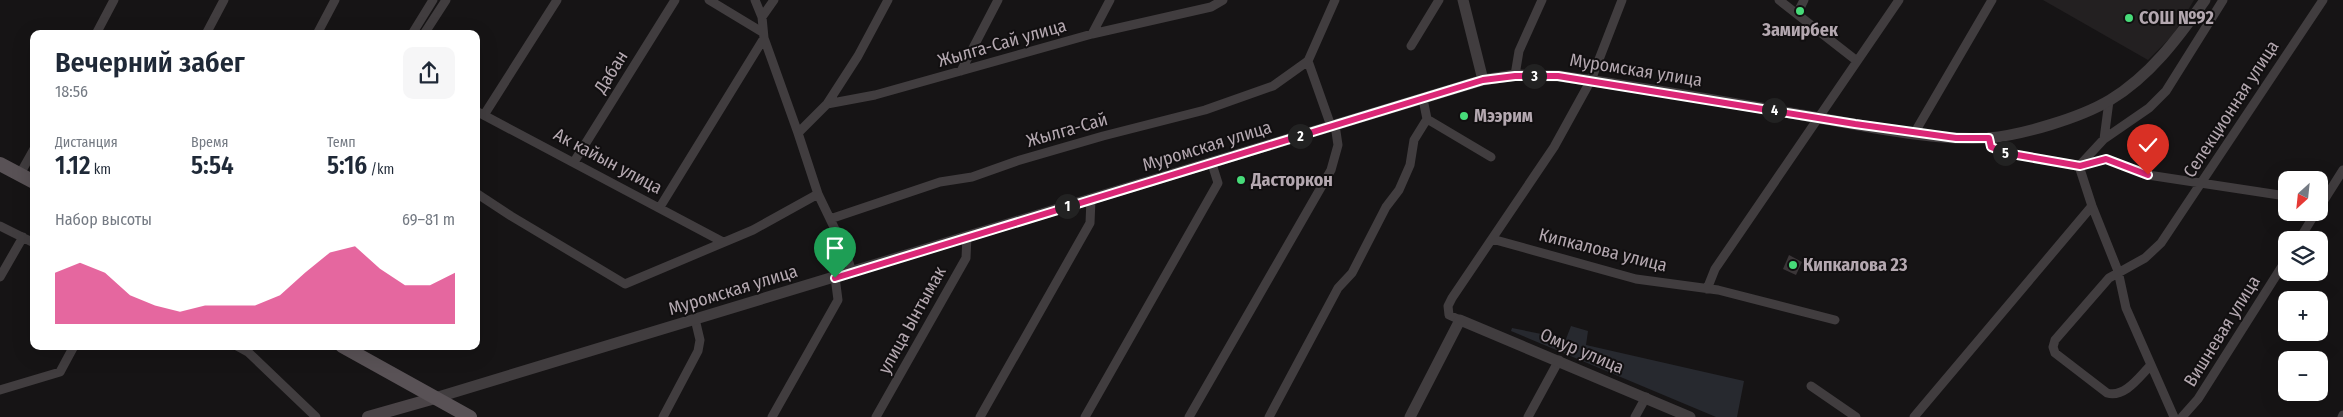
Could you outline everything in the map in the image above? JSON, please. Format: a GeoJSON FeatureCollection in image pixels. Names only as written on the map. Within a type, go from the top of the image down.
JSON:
{"type":"FeatureCollection","features":[{"type":"Feature","properties":{"kind":"main road"},"geometry":{"type":"LineString","coordinates":[[0,164],[30,180]]}},
{"type":"Feature","properties":{"kind":"main road"},"geometry":{"type":"LineString","coordinates":[[349,350],[470,417]]}},
{"type":"Feature","properties":{"kind":"main road","name":"Муромская улица"},"geometry":{"type":"LineString","coordinates":[[368,417],[435,398]]}},
{"type":"Feature","properties":{"kind":"street"},"geometry":{"type":"LineString","coordinates":[[98,30],[114,0]]}},
{"type":"Feature","properties":{"kind":"street"},"geometry":{"type":"LineString","coordinates":[[208,30],[224,0]]}},
{"type":"Feature","properties":{"kind":"street"},"geometry":{"type":"LineString","coordinates":[[319,30],[336,0]]}},
{"type":"Feature","properties":{"kind":"street"},"geometry":{"type":"LineString","coordinates":[[414,30],[433,0]]}},
{"type":"Feature","properties":{"kind":"street"},"geometry":{"type":"LineString","coordinates":[[427,30],[446,0]]}},
{"type":"Feature","properties":{"kind":"street"},"geometry":{"type":"LineString","coordinates":[[480,113],[557,0]]}},
{"type":"Feature","properties":{"kind":"street","name":"Дабан"},"geometry":{"type":"LineString","coordinates":[[574,162],[675,0]]}},
{"type":"Feature","properties":{"kind":"street"},"geometry":{"type":"LineString","coordinates":[[709,0],[763,35]]}},
{"type":"Feature","properties":{"kind":"street"},"geometry":{"type":"LineString","coordinates":[[755,0],[762,17],[763,35],[818,194],[845,250],[852,272]]}},
{"type":"Feature","properties":{"kind":"street"},"geometry":{"type":"LineString","coordinates":[[762,17],[774,0]]}},
{"type":"Feature","properties":{"kind":"street"},"geometry":{"type":"LineString","coordinates":[[798,132],[826,104],[858,56],[888,0]]}},
{"type":"Feature","properties":{"kind":"street"},"geometry":{"type":"LineString","coordinates":[[960,71],[998,0]]}},
{"type":"Feature","properties":{"kind":"street"},"geometry":{"type":"LineString","coordinates":[[1092,34],[1110,0]]}},
{"type":"Feature","properties":{"kind":"street","name":"Жылга-Сай улица"},"geometry":{"type":"LineString","coordinates":[[826,104],[875,95],[1092,34],[1211,7],[1223,0]]}},
{"type":"Feature","properties":{"kind":"street"},"geometry":{"type":"LineString","coordinates":[[1189,417],[1331,170],[1338,145],[1333,125],[1308,61],[1335,0]]}},
{"type":"Feature","properties":{"kind":"street"},"geometry":{"type":"LineString","coordinates":[[1411,46],[1439,0]]}},
{"type":"Feature","properties":{"kind":"street"},"geometry":{"type":"LineString","coordinates":[[1462,0],[1483,80]]}},
{"type":"Feature","properties":{"kind":"street"},"geometry":{"type":"LineString","coordinates":[[1515,76],[1519,51],[1542,0]]}},
{"type":"Feature","properties":{"kind":"street"},"geometry":{"type":"LineString","coordinates":[[1410,417],[1460,320],[1449,315],[1448,306],[1452,298],[1554,146],[1591,80],[1622,0]]}},
{"type":"Feature","properties":{"kind":"street"},"geometry":{"type":"LineString","coordinates":[[1780,0],[1857,61]]}},
{"type":"Feature","properties":{"kind":"street"},"geometry":{"type":"LineString","coordinates":[[1796,14],[1804,0]]}},
{"type":"Feature","properties":{"kind":"street"},"geometry":{"type":"LineString","coordinates":[[1707,289],[1715,270],[1899,0]]}},
{"type":"Feature","properties":{"kind":"street"},"geometry":{"type":"LineString","coordinates":[[1915,132],[1992,0]]}},
{"type":"Feature","properties":{"kind":"street","name":"Муромская улица"},"geometry":{"type":"LineString","coordinates":[[435,398],[835,278],[967,236],[1212,164],[1483,80],[1515,76],[1558,76],[1956,138],[1989,138],[2072,118],[2109,101],[2138,80],[2164,56],[2205,0]]}},
{"type":"Feature","properties":{"kind":"street"},"geometry":{"type":"LineString","coordinates":[[2080,166],[2104,139],[2149,108],[2166,91],[2223,0]]}},
{"type":"Feature","properties":{"kind":"street","name":"Селекционная улица"},"geometry":{"type":"LineString","coordinates":[[2151,365],[2122,393],[2115,395],[2107,393],[2055,352],[2053,347],[2055,340],[2109,278],[2118,271],[2145,258],[2161,244],[2323,0]]}},
{"type":"Feature","properties":{"kind":"street"},"geometry":{"type":"LineString","coordinates":[[660,207],[763,35]]}},
{"type":"Feature","properties":{"kind":"street","name":"Жылга-Сай"},"geometry":{"type":"LineString","coordinates":[[830,219],[940,182],[972,177],[1017,161],[1103,136],[1205,110],[1273,86],[1308,61]]}},
{"type":"Feature","properties":{"kind":"street"},"geometry":{"type":"LineString","coordinates":[[1268,417],[1338,288],[1352,273],[1386,208],[1399,190],[1410,165],[1414,140],[1427,119],[1423,99]]}},
{"type":"Feature","properties":{"kind":"street"},"geometry":{"type":"LineString","coordinates":[[2104,139],[2109,101]]}},
{"type":"Feature","properties":{"kind":"street","name":"Ак кайын улица"},"geometry":{"type":"LineString","coordinates":[[480,113],[723,242]]}},
{"type":"Feature","properties":{"kind":"street"},"geometry":{"type":"LineString","coordinates":[[1427,119],[1491,157]]}},
{"type":"Feature","properties":{"kind":"street"},"geometry":{"type":"LineString","coordinates":[[1989,138],[1991,147],[2006,153],[2080,166],[2106,159],[2148,175],[2278,195]]}},
{"type":"Feature","properties":{"kind":"street"},"geometry":{"type":"LineString","coordinates":[[20,174],[30,156]]}},
{"type":"Feature","properties":{"kind":"street"},"geometry":{"type":"LineString","coordinates":[[1085,417],[1218,183],[1212,164]]}},
{"type":"Feature","properties":{"kind":"street"},"geometry":{"type":"LineString","coordinates":[[2080,166],[2092,206],[2118,271],[2126,308],[2174,417]]}},
{"type":"Feature","properties":{"kind":"street"},"geometry":{"type":"LineString","coordinates":[[2328,192],[2343,170]]}},
{"type":"Feature","properties":{"kind":"street"},"geometry":{"type":"LineString","coordinates":[[480,196],[625,284],[753,230],[818,194]]}},
{"type":"Feature","properties":{"kind":"street"},"geometry":{"type":"LineString","coordinates":[[980,417],[1090,223],[1091,199]]}},
{"type":"Feature","properties":{"kind":"street"},"geometry":{"type":"LineString","coordinates":[[1914,417],[2092,206]]}},
{"type":"Feature","properties":{"kind":"street"},"geometry":{"type":"LineString","coordinates":[[0,226],[30,241]]}},
{"type":"Feature","properties":{"kind":"street","name":"улица Ынтымак"},"geometry":{"type":"LineString","coordinates":[[876,417],[966,258],[967,236]]}},
{"type":"Feature","properties":{"kind":"street"},"geometry":{"type":"LineString","coordinates":[[0,277],[22,237]]}},
{"type":"Feature","properties":{"kind":"street","name":"Кипкалова улица"},"geometry":{"type":"LineString","coordinates":[[1492,239],[1636,279],[1747,296],[1834,320]]}},
{"type":"Feature","properties":{"kind":"street","name":"Вишневая улица"},"geometry":{"type":"LineString","coordinates":[[2182,417],[2198,399],[2278,273]]}},
{"type":"Feature","properties":{"kind":"street"},"geometry":{"type":"LineString","coordinates":[[772,417],[838,300],[835,278]]}},
{"type":"Feature","properties":{"kind":"street"},"geometry":{"type":"LineString","coordinates":[[663,417],[698,351],[700,340],[695,319]]}},
{"type":"Feature","properties":{"kind":"street","name":"Омур улица"},"geometry":{"type":"LineString","coordinates":[[1460,320],[1559,360],[1690,417]]}},
{"type":"Feature","properties":{"kind":"street"},"geometry":{"type":"LineString","coordinates":[[0,390],[60,372],[72,350]]}},
{"type":"Feature","properties":{"kind":"street"},"geometry":{"type":"LineString","coordinates":[[244,350],[316,417]]}},
{"type":"Feature","properties":{"kind":"street"},"geometry":{"type":"LineString","coordinates":[[1528,417],[1559,360]]}},
{"type":"Feature","properties":{"kind":"street"},"geometry":{"type":"LineString","coordinates":[[1811,386],[1856,417]]}},
{"type":"Feature","properties":{"kind":"street"},"geometry":{"type":"LineString","coordinates":[[1635,417],[1646,397]]}},
{"type":"Feature","properties":{"kind":"shaded area","name":"СОШ №92"},"geometry":{"type":"Polygon","coordinates":[[[2043,0],[2194,0],[2173,35],[2148,60],[2043,0]]]}},
{"type":"Feature","properties":{"kind":"shaded area"},"geometry":{"type":"Polygon","coordinates":[[[1571,326],[1588,331],[1586,345],[1744,381],[1737,417],[1716,417],[1511,331],[1512,328],[1566,339],[1571,326]]]}},
{"type":"Feature","properties":{"kind":"building","name":"Кипкалова 23"},"geometry":{"type":"Polygon","coordinates":[[[1789,255],[1802,262],[1796,275],[1783,269],[1789,255]]]}},
{"type":"Feature","properties":{"kind":"place","name":"Замирбек"},"geometry":{"type":"Point","coordinates":[1800,11]}},
{"type":"Feature","properties":{"kind":"place","name":"СОШ №92"},"geometry":{"type":"Point","coordinates":[2129,18]}},
{"type":"Feature","properties":{"kind":"place","name":"Мээрим"},"geometry":{"type":"Point","coordinates":[1464,116]}},
{"type":"Feature","properties":{"kind":"place","name":"Дасторкон"},"geometry":{"type":"Point","coordinates":[1241,180]}},
{"type":"Feature","properties":{"kind":"place","name":"Кипкалова 23"},"geometry":{"type":"Point","coordinates":[1793,265]}},
{"type":"Feature","properties":{"kind":"route"},"geometry":{"type":"LineString","coordinates":[[835,278],[967,236],[1212,164],[1441,92],[1483,80],[1515,76],[1558,76],[1591,80],[1855,124],[1956,138],[1989,138],[1991,147],[2006,153],[2080,166],[2106,159],[2148,175]]}}]}
